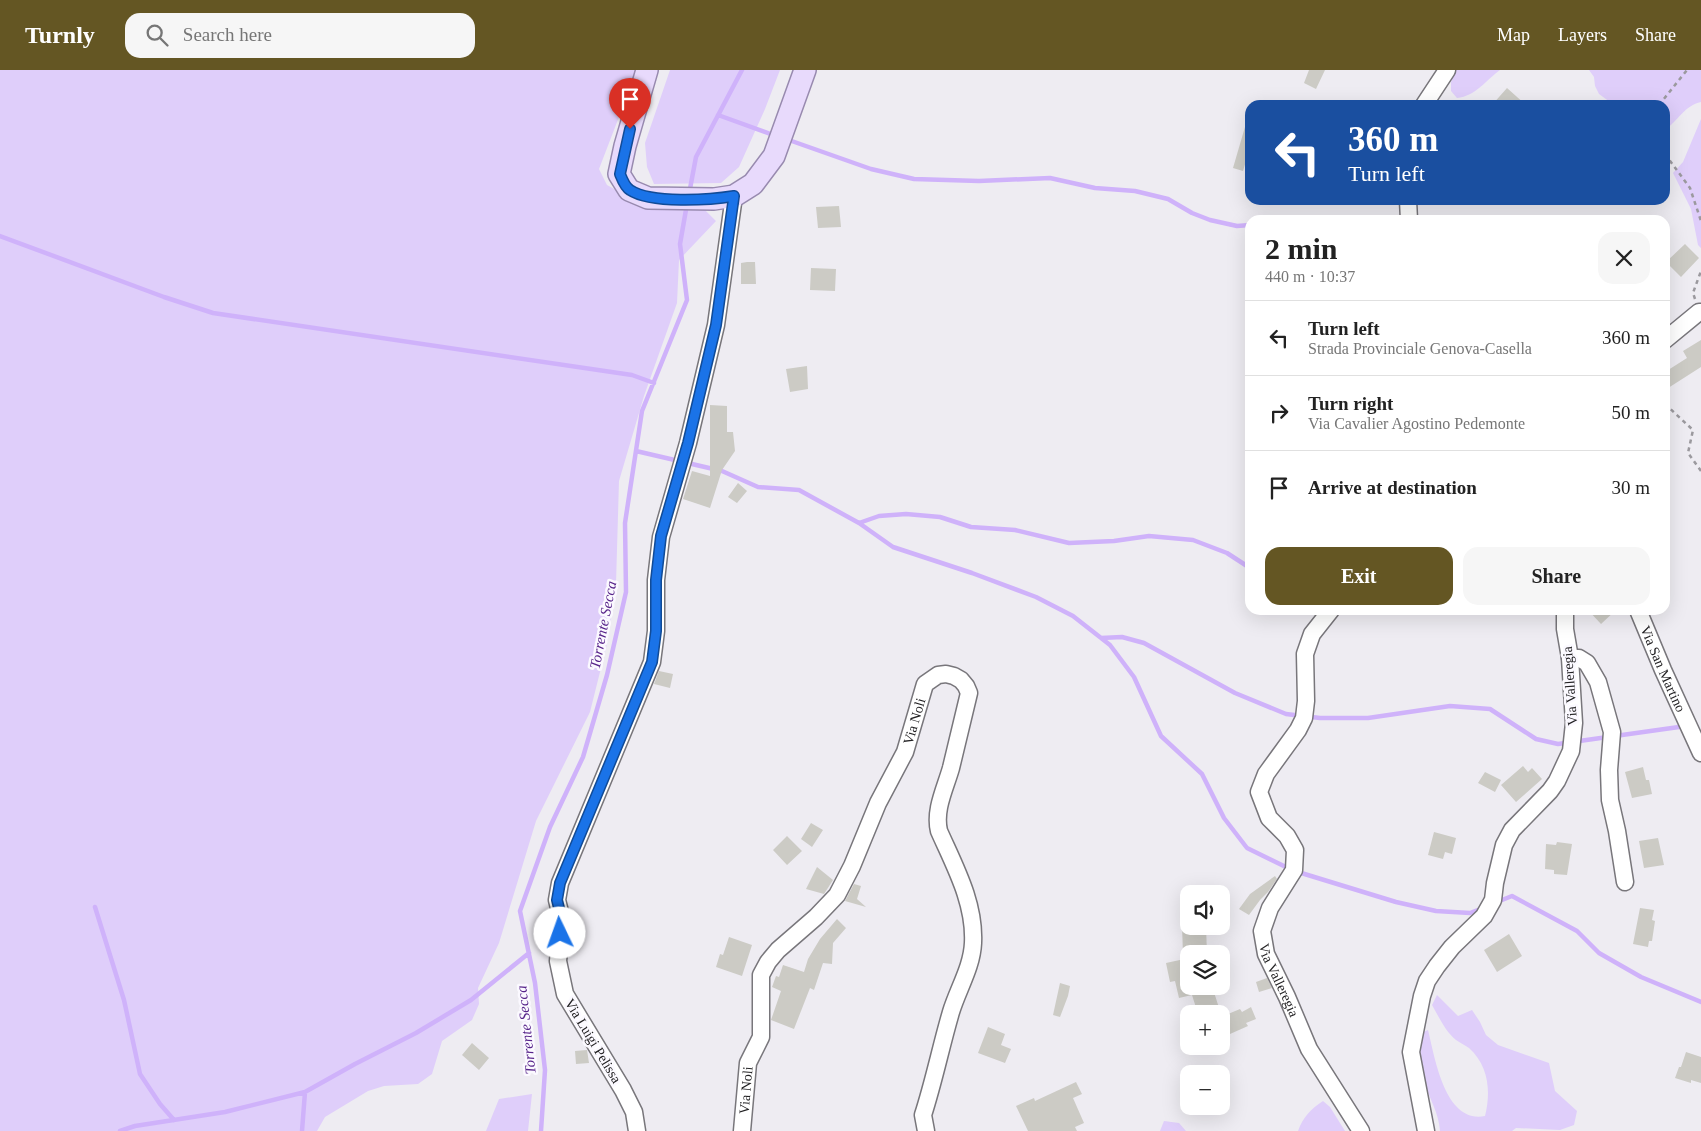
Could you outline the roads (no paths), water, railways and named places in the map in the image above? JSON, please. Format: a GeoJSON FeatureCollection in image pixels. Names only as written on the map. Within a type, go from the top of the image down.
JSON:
{"type":"FeatureCollection","features":[{"type":"Feature","properties":{"kind":"main road"},"geometry":{"type":"LineString","coordinates":[[647,70],[625,146],[620,174],[628,190],[648,198],[724,198],[753,184],[774,156],[805,70]]}},
{"type":"Feature","properties":{"kind":"street"},"geometry":{"type":"LineString","coordinates":[[1427,100],[1447,70]]}},
{"type":"Feature","properties":{"kind":"street","name":"Via Luigi Pelissa"},"geometry":{"type":"LineString","coordinates":[[637,1131],[634,1112],[623,1090],[565,994],[558,960],[562,920],[557,900],[560,883],[652,662],[656,631],[656,580],[661,536],[688,443],[716,325],[724,198]]}},
{"type":"Feature","properties":{"kind":"street"},"geometry":{"type":"LineString","coordinates":[[1670,336],[1700,312]]}},
{"type":"Feature","properties":{"kind":"street","name":"Via Valleregia"},"geometry":{"type":"LineString","coordinates":[[1327,615],[1312,634],[1305,654],[1306,701],[1304,718],[1298,730],[1266,774],[1260,792],[1269,818],[1287,836],[1295,850],[1294,870],[1270,908],[1262,931],[1266,954],[1309,1049],[1361,1131]]}},
{"type":"Feature","properties":{"kind":"street","name":"Via Valleregia"},"geometry":{"type":"LineString","coordinates":[[1426,1131],[1411,1052],[1422,996],[1427,981],[1452,947],[1484,916],[1494,900],[1495,883],[1504,845],[1512,830],[1554,786],[1571,751],[1574,723],[1565,615]]}},
{"type":"Feature","properties":{"kind":"street","name":"Via San Martino"},"geometry":{"type":"LineString","coordinates":[[1640,615],[1701,753]]}},
{"type":"Feature","properties":{"kind":"street"},"geometry":{"type":"LineString","coordinates":[[1570,658],[1579,658],[1587,663],[1598,682],[1612,732],[1609,770],[1610,800],[1625,882]]}},
{"type":"Feature","properties":{"kind":"street","name":"Via Noli"},"geometry":{"type":"LineString","coordinates":[[742,1131],[748,1063],[761,1037],[761,975],[768,962],[778,950],[816,917],[836,895],[852,866],[878,803],[905,752],[925,684],[938,675],[946,674],[961,680],[969,693],[938,811],[937,822],[939,831],[965,891],[970,910],[973,943],[968,967],[951,1011],[923,1115],[926,1131]]}},
{"type":"Feature","properties":{"kind":"waterway","name":"Torrente Secca"},"geometry":{"type":"LineString","coordinates":[[689,194],[696,157],[742,70]]}},
{"type":"Feature","properties":{"kind":"waterway"},"geometry":{"type":"LineString","coordinates":[[718,115],[776,136]]}},
{"type":"Feature","properties":{"kind":"waterway"},"geometry":{"type":"LineString","coordinates":[[786,139],[871,169],[914,179],[979,181],[1050,178],[1095,188],[1135,191],[1168,199],[1192,213],[1210,220],[1237,226],[1245,225]]}},
{"type":"Feature","properties":{"kind":"waterway","name":"Torrente Secca"},"geometry":{"type":"LineString","coordinates":[[541,1131],[545,1070],[535,983],[520,911],[550,827],[583,757],[607,675],[626,592],[625,523],[642,411],[687,300],[680,244],[687,204]]}},
{"type":"Feature","properties":{"kind":"waterway"},"geometry":{"type":"LineString","coordinates":[[0,236],[164,297],[213,313],[632,375],[654,383]]}},
{"type":"Feature","properties":{"kind":"waterway"},"geometry":{"type":"LineString","coordinates":[[636,451],[722,471],[758,487],[799,490],[859,523],[893,547],[972,573],[1036,597],[1073,616],[1110,645],[1134,677],[1161,736],[1202,774],[1224,818],[1247,848],[1290,869]]}},
{"type":"Feature","properties":{"kind":"waterway"},"geometry":{"type":"LineString","coordinates":[[859,523],[879,516],[906,514],[940,517],[971,527],[1015,530],[1069,543],[1114,541],[1149,536],[1193,540],[1227,553],[1245,565]]}},
{"type":"Feature","properties":{"kind":"waterway"},"geometry":{"type":"LineString","coordinates":[[1101,638],[1122,637],[1144,643],[1235,693],[1286,714],[1320,718],[1368,718],[1450,706],[1490,709],[1536,739],[1558,744],[1679,727]]}},
{"type":"Feature","properties":{"kind":"waterway"},"geometry":{"type":"LineString","coordinates":[[1298,872],[1396,902],[1436,911],[1470,913],[1483,908]]}},
{"type":"Feature","properties":{"kind":"waterway"},"geometry":{"type":"LineString","coordinates":[[1497,902],[1512,896],[1577,931],[1599,953],[1641,977],[1701,1002]]}},
{"type":"Feature","properties":{"kind":"waterway"},"geometry":{"type":"LineString","coordinates":[[95,907],[124,1000],[140,1074],[160,1104],[174,1120]]}},
{"type":"Feature","properties":{"kind":"waterway"},"geometry":{"type":"LineString","coordinates":[[120,1131],[135,1126],[225,1112],[305,1092],[416,1033],[471,1000],[529,953]]}},
{"type":"Feature","properties":{"kind":"waterway"},"geometry":{"type":"LineString","coordinates":[[302,1131],[305,1092]]}}]}
